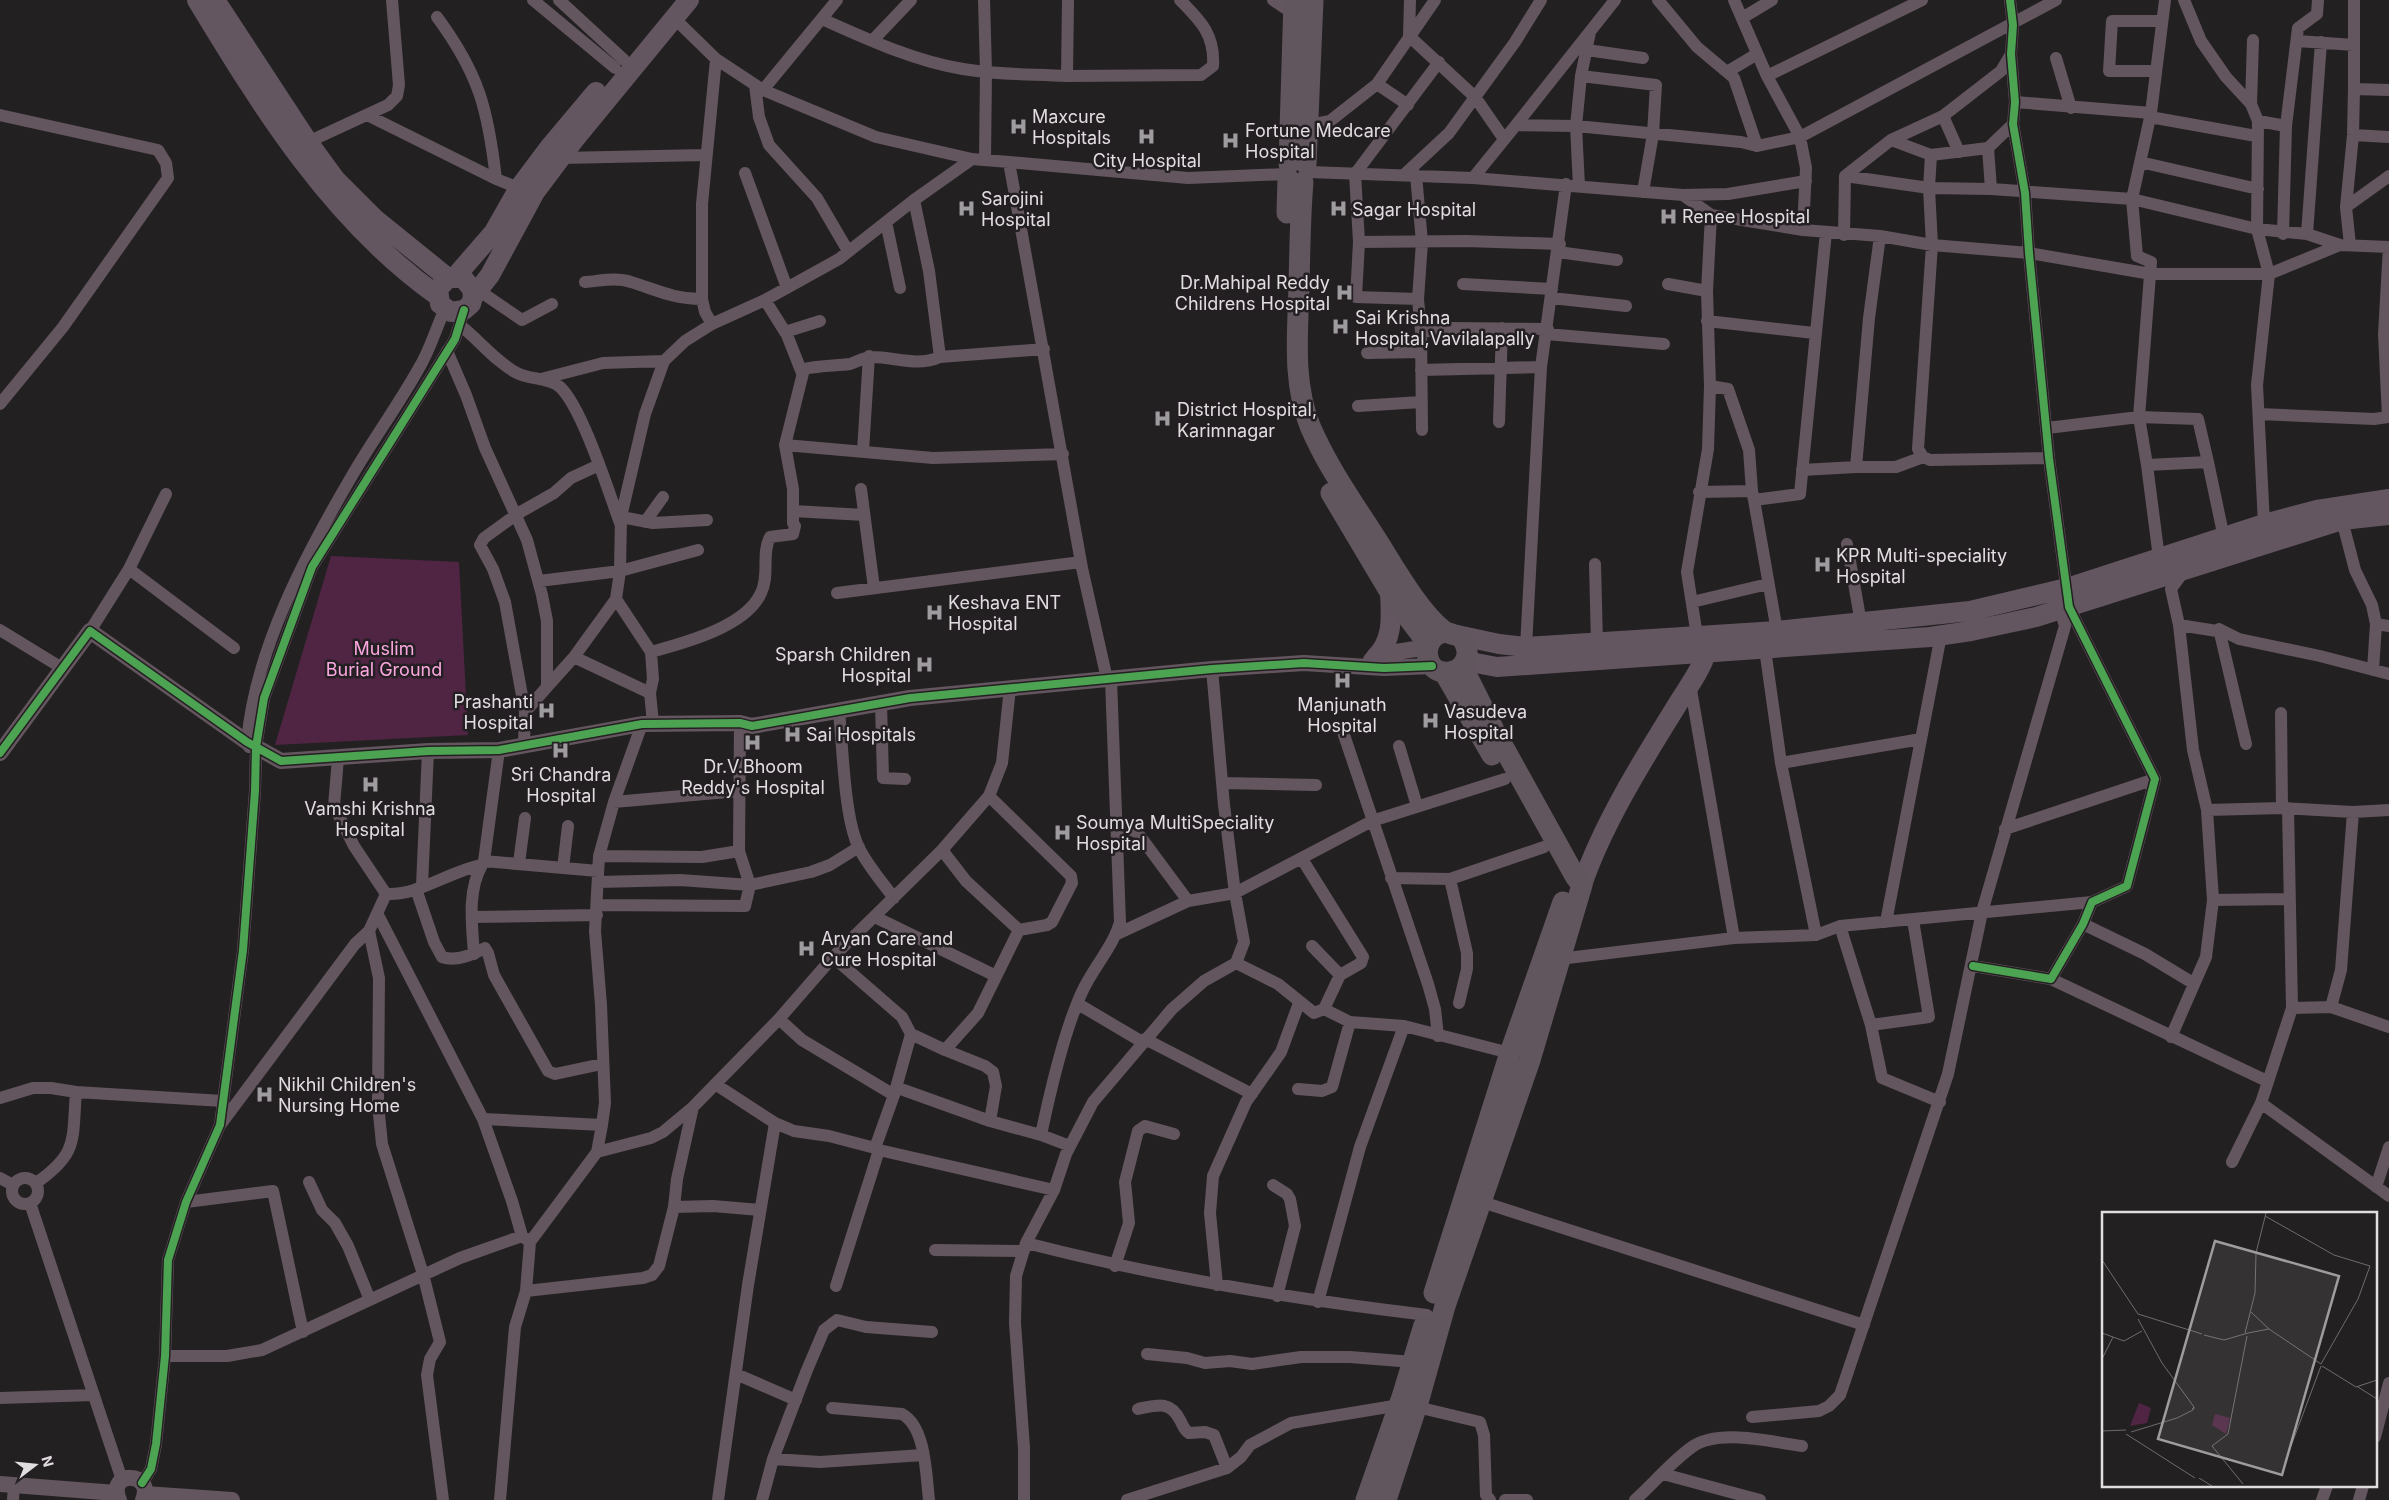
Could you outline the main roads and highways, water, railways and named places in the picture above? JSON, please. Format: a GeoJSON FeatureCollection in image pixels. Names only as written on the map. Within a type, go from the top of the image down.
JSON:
{"type":"FeatureCollection","features":[{"type":"Feature","properties":{"kind":"highway"},"geometry":{"type":"LineString","coordinates":[[1313,0],[1309,124],[1297,172],[1283,341],[1284,374],[1292,413],[1302,440],[1317,469],[1390,592],[1443,659],[1494,730],[1575,889],[1560,959],[1530,1060],[1427,1315],[1412,1362],[1408,1406],[1386,1500]]}},
{"type":"Feature","properties":{"kind":"highway"},"geometry":{"type":"LineString","coordinates":[[1294,7],[1297,172],[1297,351],[1298,382],[1303,405],[1310,426],[1324,452],[1400,578],[1418,602],[1466,646],[1443,659]]}},
{"type":"Feature","properties":{"kind":"highway"},"geometry":{"type":"LineString","coordinates":[[1451,633],[1434,636],[1443,659],[1505,779],[1544,847],[1575,889]]}},
{"type":"Feature","properties":{"kind":"highway"},"geometry":{"type":"LineString","coordinates":[[1366,1500],[1408,1406],[1444,1306],[1510,1053],[1575,889]]}},
{"type":"Feature","properties":{"kind":"main road"},"geometry":{"type":"LineString","coordinates":[[197,0],[231,57],[325,192],[409,276],[460,305]]}},
{"type":"Feature","properties":{"kind":"main road"},"geometry":{"type":"LineString","coordinates":[[215,0],[308,142],[335,179],[357,203],[452,278],[468,283],[460,305]]}},
{"type":"Feature","properties":{"kind":"main road"},"geometry":{"type":"LineString","coordinates":[[460,305],[442,283],[452,278],[494,232],[519,188],[549,148],[620,64],[673,9],[689,0]]}},
{"type":"Feature","properties":{"kind":"main road"},"geometry":{"type":"LineString","coordinates":[[460,305],[490,275],[535,192],[673,9]]}},
{"type":"Feature","properties":{"kind":"main road"},"geometry":{"type":"LineString","coordinates":[[1451,633],[1499,644],[1526,647],[1597,643],[1701,645],[1765,649],[1971,631],[2036,617],[2065,601],[2159,558],[2264,524],[2324,508],[2389,499]]}},
{"type":"Feature","properties":{"kind":"main road"},"geometry":{"type":"LineString","coordinates":[[1443,659],[1496,667],[1701,645],[1778,631],[2065,601],[2186,569],[2342,520],[2389,515]]}},
{"type":"Feature","properties":{"kind":"main road"},"geometry":{"type":"LineString","coordinates":[[1366,661],[1383,651],[1389,634],[1391,623],[1390,592]]}},
{"type":"Feature","properties":{"kind":"main road"},"geometry":{"type":"LineString","coordinates":[[1575,889],[1589,866],[1622,800],[1690,684],[1701,645]]}},
{"type":"Feature","properties":{"kind":"main road"},"geometry":{"type":"LineString","coordinates":[[1575,889],[1589,842],[1624,775],[1701,645]]}},
{"type":"Feature","properties":{"kind":"place","name":"Maxcure Hospitals"},"geometry":{"type":"Point","coordinates":[1018,126]}},
{"type":"Feature","properties":{"kind":"place","name":"City Hospital"},"geometry":{"type":"Point","coordinates":[1147,137]}},
{"type":"Feature","properties":{"kind":"place","name":"Fortune Medcare Hospital"},"geometry":{"type":"Point","coordinates":[1231,140]}},
{"type":"Feature","properties":{"kind":"place","name":"Sarojini Hospital"},"geometry":{"type":"Point","coordinates":[967,208]}},
{"type":"Feature","properties":{"kind":"place","name":"Sagar Hospital"},"geometry":{"type":"Point","coordinates":[1338,209]}},
{"type":"Feature","properties":{"kind":"place","name":"Renee Hospital"},"geometry":{"type":"Point","coordinates":[1668,216]}},
{"type":"Feature","properties":{"kind":"place","name":"Dr.Mahipal Reddy Childrens Hospital"},"geometry":{"type":"Point","coordinates":[1344,292]}},
{"type":"Feature","properties":{"kind":"place","name":"Sai Krishna Hospital,Vavilalapally"},"geometry":{"type":"Point","coordinates":[1341,327]}},
{"type":"Feature","properties":{"kind":"place","name":"District Hospital, Karimnagar"},"geometry":{"type":"Point","coordinates":[1163,419]}},
{"type":"Feature","properties":{"kind":"place","name":"KPR Multi-speciality Hospital"},"geometry":{"type":"Point","coordinates":[1822,565]}},
{"type":"Feature","properties":{"kind":"place","name":"Keshava ENT Hospital"},"geometry":{"type":"Point","coordinates":[934,612]}},
{"type":"Feature","properties":{"kind":"place","name":"Sparsh Children Hospital"},"geometry":{"type":"Point","coordinates":[925,664]}},
{"type":"Feature","properties":{"kind":"place","name":"Manjunath Hospital"},"geometry":{"type":"Point","coordinates":[1342,681]}},
{"type":"Feature","properties":{"kind":"place","name":"Prashanti Hospital"},"geometry":{"type":"Point","coordinates":[547,711]}},
{"type":"Feature","properties":{"kind":"place","name":"Vasudeva Hospital"},"geometry":{"type":"Point","coordinates":[1430,721]}},
{"type":"Feature","properties":{"kind":"place","name":"Sai Hospitals"},"geometry":{"type":"Point","coordinates":[792,734]}},
{"type":"Feature","properties":{"kind":"place","name":"Dr.V.Bhoom Reddy's Hospital"},"geometry":{"type":"Point","coordinates":[753,743]}},
{"type":"Feature","properties":{"kind":"place","name":"Sri Chandra Hospital"},"geometry":{"type":"Point","coordinates":[561,751]}},
{"type":"Feature","properties":{"kind":"place","name":"Vamshi Krishna Hospital"},"geometry":{"type":"Point","coordinates":[370,785]}},
{"type":"Feature","properties":{"kind":"place","name":"Soumya MultiSpeciality Hospital"},"geometry":{"type":"Point","coordinates":[1062,832]}},
{"type":"Feature","properties":{"kind":"place","name":"Aryan Care and Cure Hospital"},"geometry":{"type":"Point","coordinates":[807,948]}},
{"type":"Feature","properties":{"kind":"place","name":"Nikhil Children's Nursing Home"},"geometry":{"type":"Point","coordinates":[264,1094]}},
{"type":"Feature","properties":{"kind":"park label","name":"Muslim Burial Ground"},"geometry":{"type":"Point","coordinates":[384,658]}}]}
